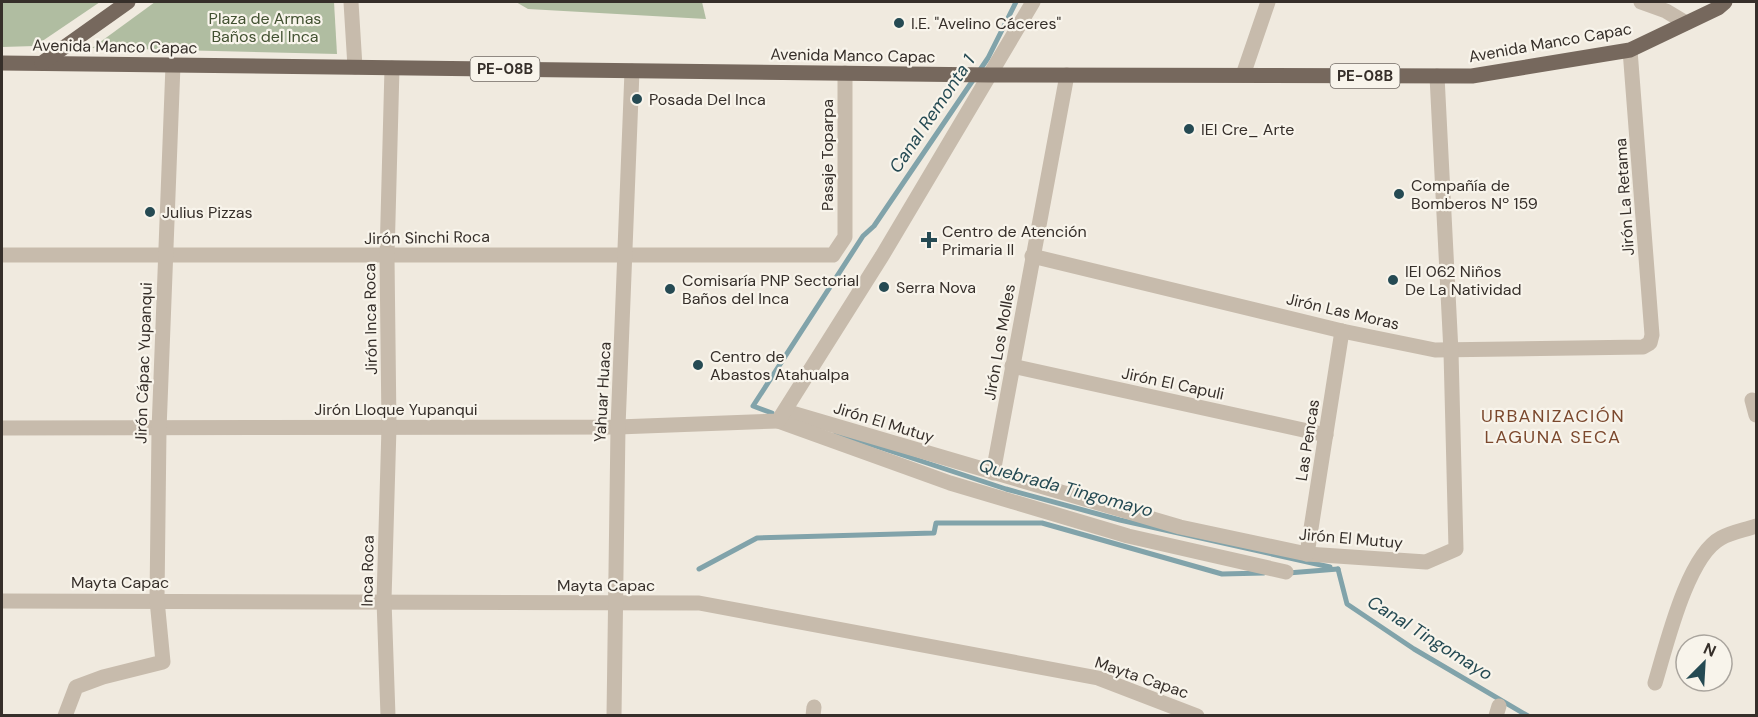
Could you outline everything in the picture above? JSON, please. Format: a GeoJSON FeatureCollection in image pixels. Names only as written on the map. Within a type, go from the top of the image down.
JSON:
{"type":"FeatureCollection","features":[{"type":"Feature","properties":{"kind":"main road"},"geometry":{"type":"LineString","coordinates":[[42,63],[128,2]]}},
{"type":"Feature","properties":{"kind":"main road","name":"Avenida Manco Capac"},"geometry":{"type":"LineString","coordinates":[[2,63],[980,75],[1472,76],[1630,50],[1725,2]]}},
{"type":"Feature","properties":{"kind":"street"},"geometry":{"type":"LineString","coordinates":[[351,2],[355,67]]}},
{"type":"Feature","properties":{"kind":"street"},"geometry":{"type":"LineString","coordinates":[[1033,2],[980,75],[782,416],[950,483],[1095,526],[1217,558],[1286,572]]}},
{"type":"Feature","properties":{"kind":"street"},"geometry":{"type":"LineString","coordinates":[[1244,75],[1268,2]]}},
{"type":"Feature","properties":{"kind":"street"},"geometry":{"type":"LineString","coordinates":[[1647,2],[1686,23]]}},
{"type":"Feature","properties":{"kind":"street","name":"Jirón La Retama"},"geometry":{"type":"LineString","coordinates":[[1630,50],[1652,335],[1650,343]]}},
{"type":"Feature","properties":{"kind":"street","name":"Jirón Cápac Yupanqui"},"geometry":{"type":"LineString","coordinates":[[65,716],[76,687],[103,676],[163,662],[157,600],[159,430],[173,65]]}},
{"type":"Feature","properties":{"kind":"street","name":"Jirón Inca Roca"},"geometry":{"type":"LineString","coordinates":[[389,427],[387,257],[392,68]]}},
{"type":"Feature","properties":{"kind":"street","name":"Yahuar Huaca"},"geometry":{"type":"LineString","coordinates":[[614,716],[618,427],[627,254],[632,71]]}},
{"type":"Feature","properties":{"kind":"street","name":"Pasaje Toparpa"},"geometry":{"type":"LineString","coordinates":[[845,73],[845,237]]}},
{"type":"Feature","properties":{"kind":"street","name":"Jirón Los Molles"},"geometry":{"type":"LineString","coordinates":[[993,473],[1066,75]]}},
{"type":"Feature","properties":{"kind":"street","name":"Jirón El Mutuy"},"geometry":{"type":"LineString","coordinates":[[782,416],[1180,527],[1306,554],[1426,562],[1456,549],[1451,352],[1437,76]]}},
{"type":"Feature","properties":{"kind":"street","name":"Jirón Sinchi Roca"},"geometry":{"type":"LineString","coordinates":[[2,255],[165,254],[387,257],[501,253],[833,255],[845,237]]}},
{"type":"Feature","properties":{"kind":"street","name":"Jirón Las Moras"},"geometry":{"type":"LineString","coordinates":[[1032,256],[1342,331],[1451,352],[1635,349],[1650,343]]}},
{"type":"Feature","properties":{"kind":"street","name":"Las Pencas"},"geometry":{"type":"LineString","coordinates":[[1306,554],[1342,331]]}},
{"type":"Feature","properties":{"kind":"street","name":"Jirón El Capuli"},"geometry":{"type":"LineString","coordinates":[[1012,366],[1326,435]]}},
{"type":"Feature","properties":{"kind":"street","name":"Jirón Lloque Yupanqui"},"geometry":{"type":"LineString","coordinates":[[2,428],[159,430],[618,427],[782,416]]}},
{"type":"Feature","properties":{"kind":"street","name":"Inca Roca"},"geometry":{"type":"LineString","coordinates":[[388,716],[384,600],[389,427]]}},
{"type":"Feature","properties":{"kind":"street"},"geometry":{"type":"LineString","coordinates":[[1655,683],[1692,570],[1720,538],[1756,526]]}},
{"type":"Feature","properties":{"kind":"street","name":"Mayta Capac"},"geometry":{"type":"LineString","coordinates":[[2,601],[384,600],[699,603],[1098,678],[1197,716]]}},
{"type":"Feature","properties":{"kind":"green space"},"geometry":{"type":"Polygon","coordinates":[[[2,2],[100,2],[35,46],[2,47],[2,2]]]}},
{"type":"Feature","properties":{"kind":"green space","name":"Plaza de Armas Baños del Inca"},"geometry":{"type":"Polygon","coordinates":[[[155,2],[334,2],[337,54],[92,48],[155,2]]]}},
{"type":"Feature","properties":{"kind":"green space"},"geometry":{"type":"Polygon","coordinates":[[[516,2],[702,2],[706,19],[528,9],[516,2]]]}},
{"type":"Feature","properties":{"kind":"waterway","name":"Canal Remonta 1"},"geometry":{"type":"LineString","coordinates":[[772,413],[753,406],[863,236],[874,226],[988,58],[1016,2]]}},
{"type":"Feature","properties":{"kind":"waterway","name":"Quebrada Tingomayo"},"geometry":{"type":"LineString","coordinates":[[836,433],[1006,489],[1120,520],[1330,567]]}},
{"type":"Feature","properties":{"kind":"waterway"},"geometry":{"type":"LineString","coordinates":[[699,569],[757,538],[934,533],[936,523],[1042,523],[1222,574],[1264,573]]}},
{"type":"Feature","properties":{"kind":"waterway","name":"Canal Tingomayo"},"geometry":{"type":"LineString","coordinates":[[1338,569],[1347,604],[1414,649],[1528,716]]}},
{"type":"Feature","properties":{"kind":"waterway"},"geometry":{"type":"LineString","coordinates":[[1288,573],[1338,569]]}},
{"type":"Feature","properties":{"kind":"place","name":"I.E. \"Avelino Cáceres\""},"geometry":{"type":"Point","coordinates":[899,23]}},
{"type":"Feature","properties":{"kind":"place","name":"Posada Del Inca"},"geometry":{"type":"Point","coordinates":[637,99]}},
{"type":"Feature","properties":{"kind":"place","name":"IEI Cre_ Arte"},"geometry":{"type":"Point","coordinates":[1189,129]}},
{"type":"Feature","properties":{"kind":"place","name":"Compañía de Bomberos Nº 159"},"geometry":{"type":"Point","coordinates":[1399,194]}},
{"type":"Feature","properties":{"kind":"place","name":"Julius Pizzas"},"geometry":{"type":"Point","coordinates":[150,212]}},
{"type":"Feature","properties":{"kind":"place","name":"Centro de Atención Primaria II"},"geometry":{"type":"Point","coordinates":[929,240]}},
{"type":"Feature","properties":{"kind":"place","name":"IEI 062 Niños De La Natividad"},"geometry":{"type":"Point","coordinates":[1393,280]}},
{"type":"Feature","properties":{"kind":"place","name":"Serra Nova"},"geometry":{"type":"Point","coordinates":[884,287]}},
{"type":"Feature","properties":{"kind":"place","name":"Comisaría PNP Sectorial Baños del Inca"},"geometry":{"type":"Point","coordinates":[670,289]}},
{"type":"Feature","properties":{"kind":"place","name":"Centro de Abastos Atahualpa"},"geometry":{"type":"Point","coordinates":[698,365]}},
{"type":"Feature","properties":{"kind":"district","name":"URBANIZACIÓN LAGUNA SECA"},"geometry":{"type":"Point","coordinates":[1553,426]}}]}
